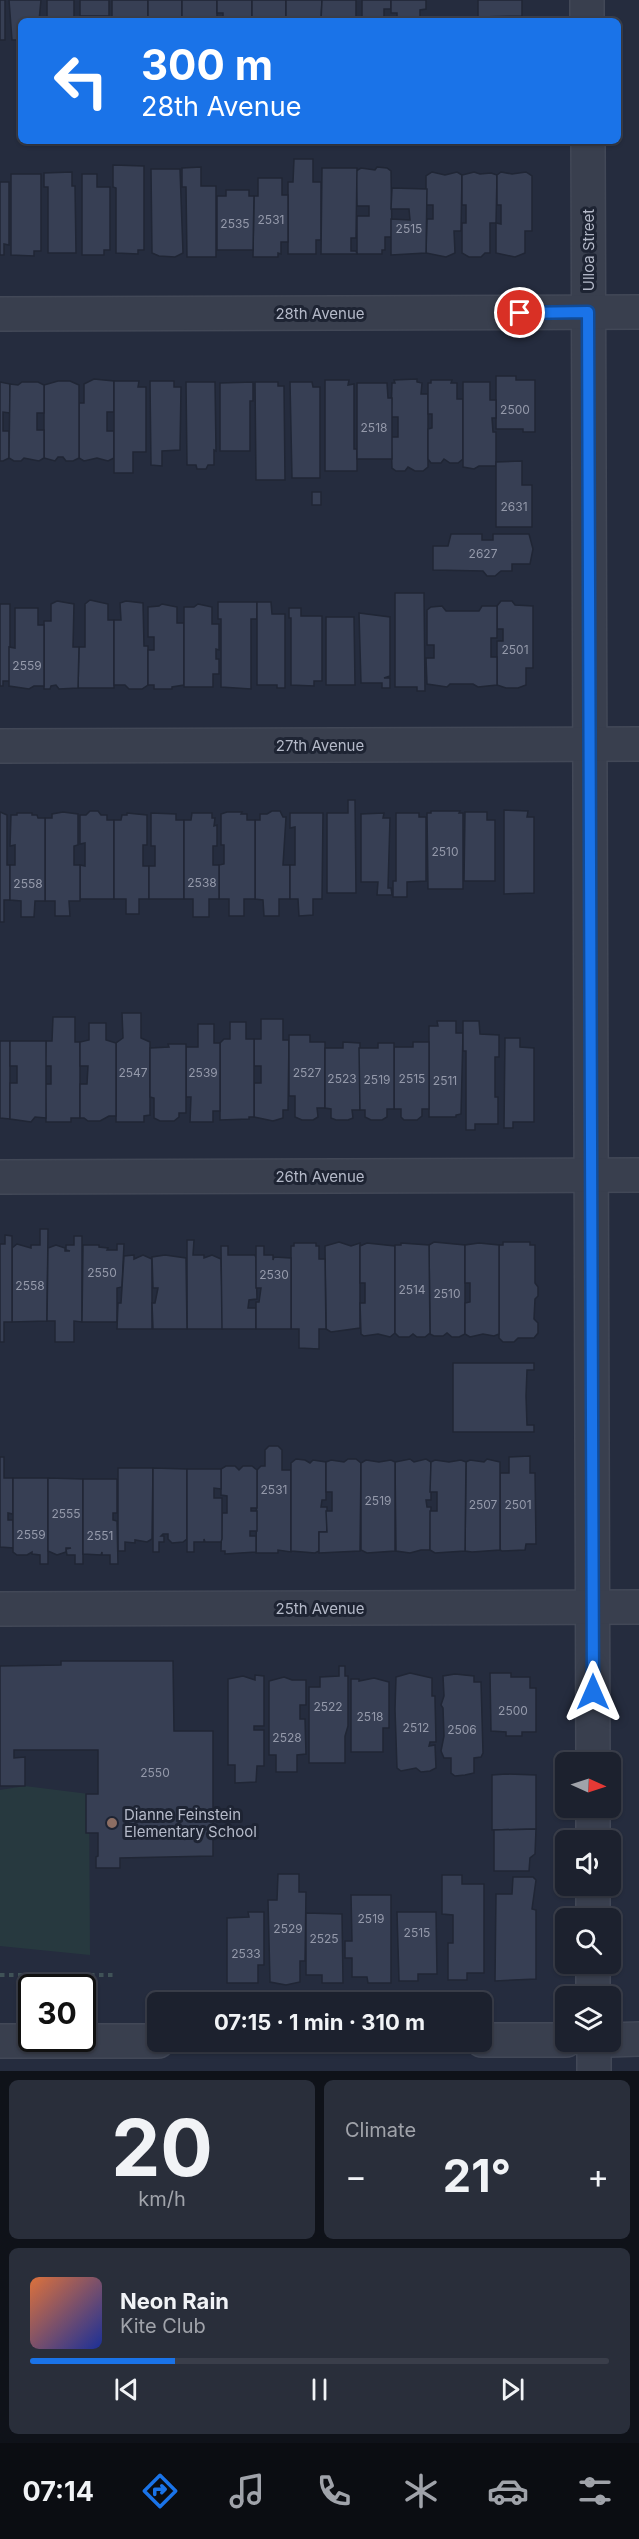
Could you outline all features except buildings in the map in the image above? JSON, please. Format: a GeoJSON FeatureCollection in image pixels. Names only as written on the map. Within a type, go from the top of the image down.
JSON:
{"type":"FeatureCollection","features":[{"type":"Feature","properties":{"kind":"street"},"geometry":{"type":"LineString","coordinates":[[587,0],[587,18]]}},
{"type":"Feature","properties":{"kind":"street","name":"Ulloa Street"},"geometry":{"type":"LineString","coordinates":[[588,144],[593,1752]]}},
{"type":"Feature","properties":{"kind":"street","name":"28th Avenue"},"geometry":{"type":"LineString","coordinates":[[0,314],[639,312]]}},
{"type":"Feature","properties":{"kind":"street","name":"27th Avenue"},"geometry":{"type":"LineString","coordinates":[[0,746],[639,744]]}},
{"type":"Feature","properties":{"kind":"street","name":"26th Avenue"},"geometry":{"type":"LineString","coordinates":[[0,1177],[639,1174]]}},
{"type":"Feature","properties":{"kind":"street","name":"25th Avenue"},"geometry":{"type":"LineString","coordinates":[[0,1609],[639,1607]]}},
{"type":"Feature","properties":{"kind":"street"},"geometry":{"type":"LineString","coordinates":[[621,2040],[639,2039]]}},
{"type":"Feature","properties":{"kind":"street"},"geometry":{"type":"LineString","coordinates":[[492,2040],[555,2040]]}},
{"type":"Feature","properties":{"kind":"street"},"geometry":{"type":"LineString","coordinates":[[0,2042],[147,2041]]}},
{"type":"Feature","properties":{"kind":"street"},"geometry":{"type":"LineString","coordinates":[[594,2052],[594,2071]]}},
{"type":"Feature","properties":{"kind":"path"},"geometry":{"type":"LineString","coordinates":[[0,1975],[115,1975]]}},
{"type":"Feature","properties":{"kind":"shaded area"},"geometry":{"type":"Polygon","coordinates":[[[25,1786],[89,1794],[90,1955],[0,1946],[0,1790],[25,1786]]]}},
{"type":"Feature","properties":{"kind":"place","name":"Dianne Feinstein Elementary School"},"geometry":{"type":"Point","coordinates":[112,1823]}},
{"type":"Feature","properties":{"kind":"route"},"geometry":{"type":"LineString","coordinates":[[520,313],[588,312],[593,1692]]}}]}
